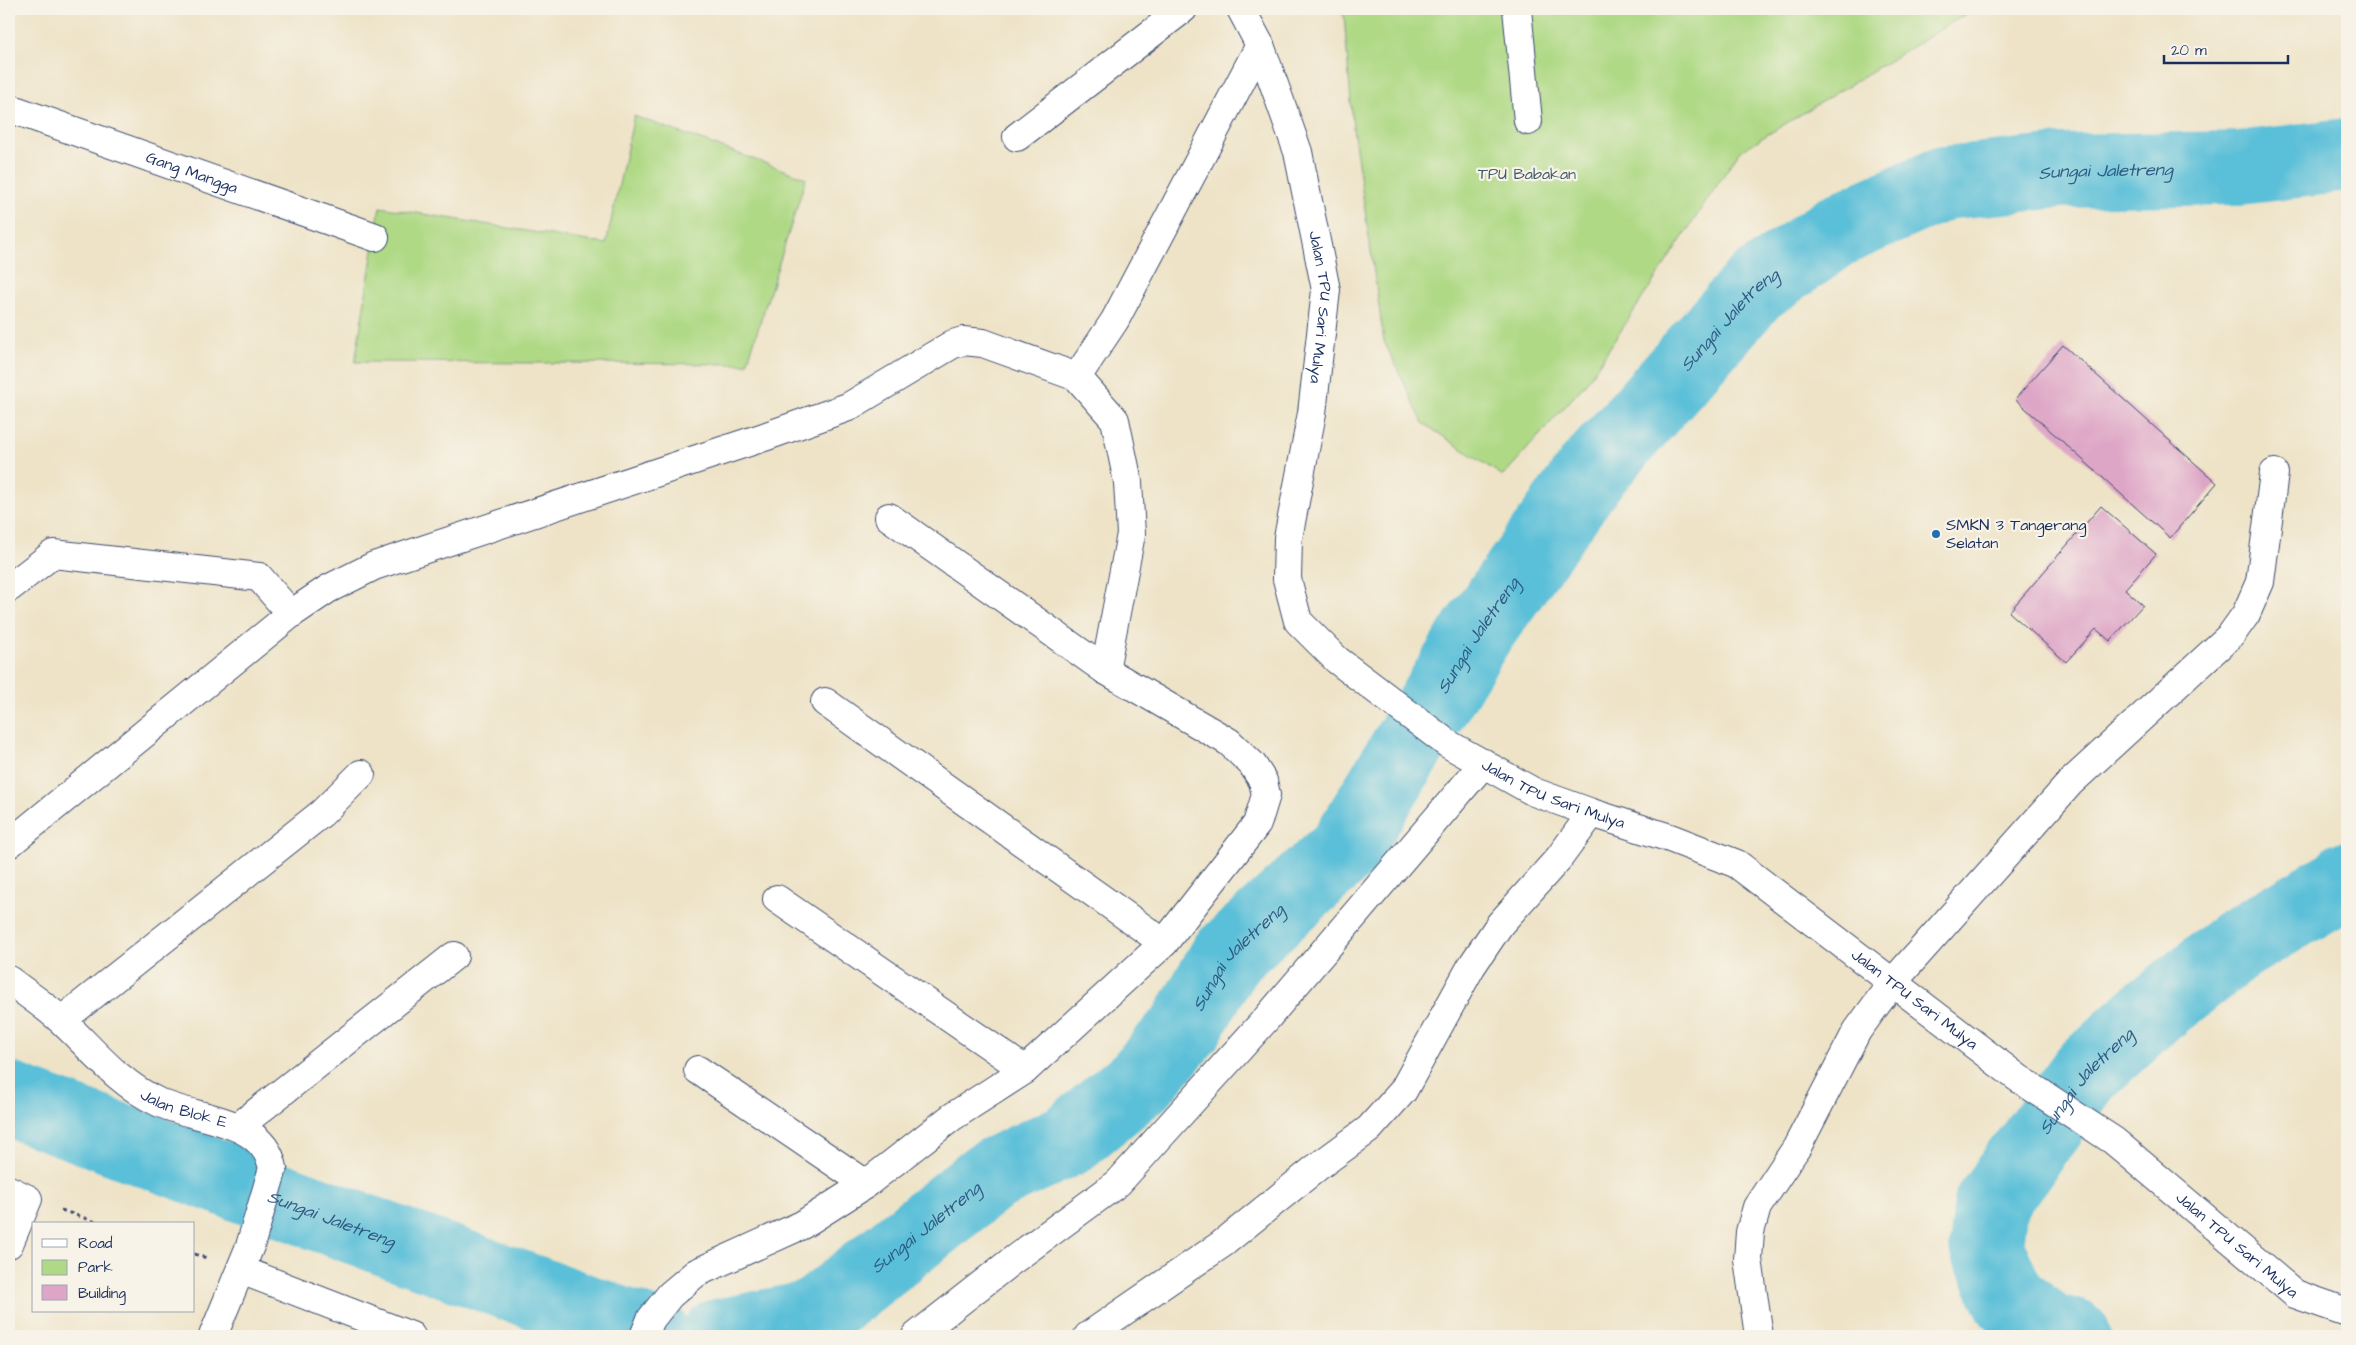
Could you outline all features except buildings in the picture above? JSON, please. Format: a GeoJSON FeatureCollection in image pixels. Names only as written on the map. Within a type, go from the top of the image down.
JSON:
{"type":"FeatureCollection","features":[{"type":"Feature","properties":{"kind":"street"},"geometry":{"type":"LineString","coordinates":[[1017,136],[1183,9]]}},
{"type":"Feature","properties":{"kind":"street","name":"Jalan TPU Sari Mulya"},"geometry":{"type":"LineString","coordinates":[[1241,9],[1260,46],[1298,152],[1326,290],[1312,412],[1288,538],[1287,580],[1298,621],[1337,660],[1448,744],[1534,792],[1592,814],[1670,838],[1737,864],[2018,1078],[2114,1141],[2295,1294],[2347,1312]]}},
{"type":"Feature","properties":{"kind":"street"},"geometry":{"type":"LineString","coordinates":[[1517,9],[1528,121]]}},
{"type":"Feature","properties":{"kind":"street"},"geometry":{"type":"LineString","coordinates":[[1077,377],[1116,320],[1260,46]]}},
{"type":"Feature","properties":{"kind":"street","name":"Gang Mangga"},"geometry":{"type":"LineString","coordinates":[[9,108],[375,237]]}},
{"type":"Feature","properties":{"kind":"street"},"geometry":{"type":"LineString","coordinates":[[9,844],[291,614],[328,589],[374,566],[764,437],[848,407],[927,358],[963,341],[983,343],[1077,377],[1115,420],[1128,482],[1132,534],[1105,670]]}},
{"type":"Feature","properties":{"kind":"street"},"geometry":{"type":"LineString","coordinates":[[1759,1336],[1748,1259],[1750,1232],[1757,1207],[1797,1147],[1857,1031],[1892,983],[2070,783],[2231,635],[2246,614],[2260,582],[2274,472]]}},
{"type":"Feature","properties":{"kind":"street"},"geometry":{"type":"LineString","coordinates":[[647,1328],[670,1295],[696,1273],[802,1225],[866,1184],[952,1117],[1025,1070],[1164,943],[1257,824],[1266,795],[1266,788],[1252,764],[1229,742],[1105,670],[889,517]]}},
{"type":"Feature","properties":{"kind":"street"},"geometry":{"type":"LineString","coordinates":[[9,588],[54,554],[258,577],[291,614]]}},
{"type":"Feature","properties":{"kind":"street"},"geometry":{"type":"LineString","coordinates":[[825,702],[1164,943]]}},
{"type":"Feature","properties":{"kind":"street"},"geometry":{"type":"LineString","coordinates":[[916,1336],[1009,1263],[1118,1183],[1267,1018],[1484,763]]}},
{"type":"Feature","properties":{"kind":"street"},"geometry":{"type":"LineString","coordinates":[[62,1020],[322,813],[361,774]]}},
{"type":"Feature","properties":{"kind":"street"},"geometry":{"type":"LineString","coordinates":[[1088,1336],[1222,1244],[1316,1168],[1368,1129],[1403,1091],[1471,966],[1500,924],[1559,858],[1592,814]]}},
{"type":"Feature","properties":{"kind":"street"},"geometry":{"type":"LineString","coordinates":[[777,899],[1025,1070]]}},
{"type":"Feature","properties":{"kind":"street"},"geometry":{"type":"LineString","coordinates":[[238,1127],[454,956]]}},
{"type":"Feature","properties":{"kind":"street","name":"Jalan Blok E"},"geometry":{"type":"LineString","coordinates":[[9,980],[62,1020],[125,1083],[160,1103],[238,1127],[260,1143],[272,1160],[273,1168],[246,1258],[213,1336]]}},
{"type":"Feature","properties":{"kind":"street"},"geometry":{"type":"LineString","coordinates":[[698,1070],[866,1184]]}},
{"type":"Feature","properties":{"kind":"street"},"geometry":{"type":"LineString","coordinates":[[9,1244],[18,1195]]}},
{"type":"Feature","properties":{"kind":"street"},"geometry":{"type":"LineString","coordinates":[[246,1258],[411,1336]]}},
{"type":"Feature","properties":{"kind":"path"},"geometry":{"type":"LineString","coordinates":[[18,1195],[96,1222]]}},
{"type":"Feature","properties":{"kind":"green space","name":"TPU Babakan"},"geometry":{"type":"Polygon","coordinates":[[[1339,9],[1974,9],[1739,152],[1587,382],[1503,476],[1423,423],[1384,341],[1353,128],[1344,16],[1339,9]]]}},
{"type":"Feature","properties":{"kind":"green space"},"geometry":{"type":"Polygon","coordinates":[[[634,116],[806,178],[747,364],[355,362],[380,207],[606,244],[634,116]]]}},
{"type":"Feature","properties":{"kind":"waterway","name":"Sungai Jaletreng"},"geometry":{"type":"LineString","coordinates":[[718,1336],[813,1317],[990,1176],[1068,1140],[1140,1081],[1186,1027],[1226,957],[1345,849],[1476,634],[1590,474],[1754,288],[1838,230],[1944,183],[2061,171],[2239,168],[2347,155]]}},
{"type":"Feature","properties":{"kind":"waterway","name":"Sungai Jaletreng"},"geometry":{"type":"LineString","coordinates":[[2074,1336],[2051,1330],[2010,1300],[1986,1246],[1991,1203],[2086,1072],[2147,1016],[2237,945],[2343,883],[2347,878]]}},
{"type":"Feature","properties":{"kind":"waterway","name":"Sungai Jaletreng"},"geometry":{"type":"LineString","coordinates":[[9,1099],[394,1242],[655,1336]]}},
{"type":"Feature","properties":{"kind":"place","name":"SMKN 3 Tangerang Selatan"},"geometry":{"type":"Point","coordinates":[1936,534]}}]}
